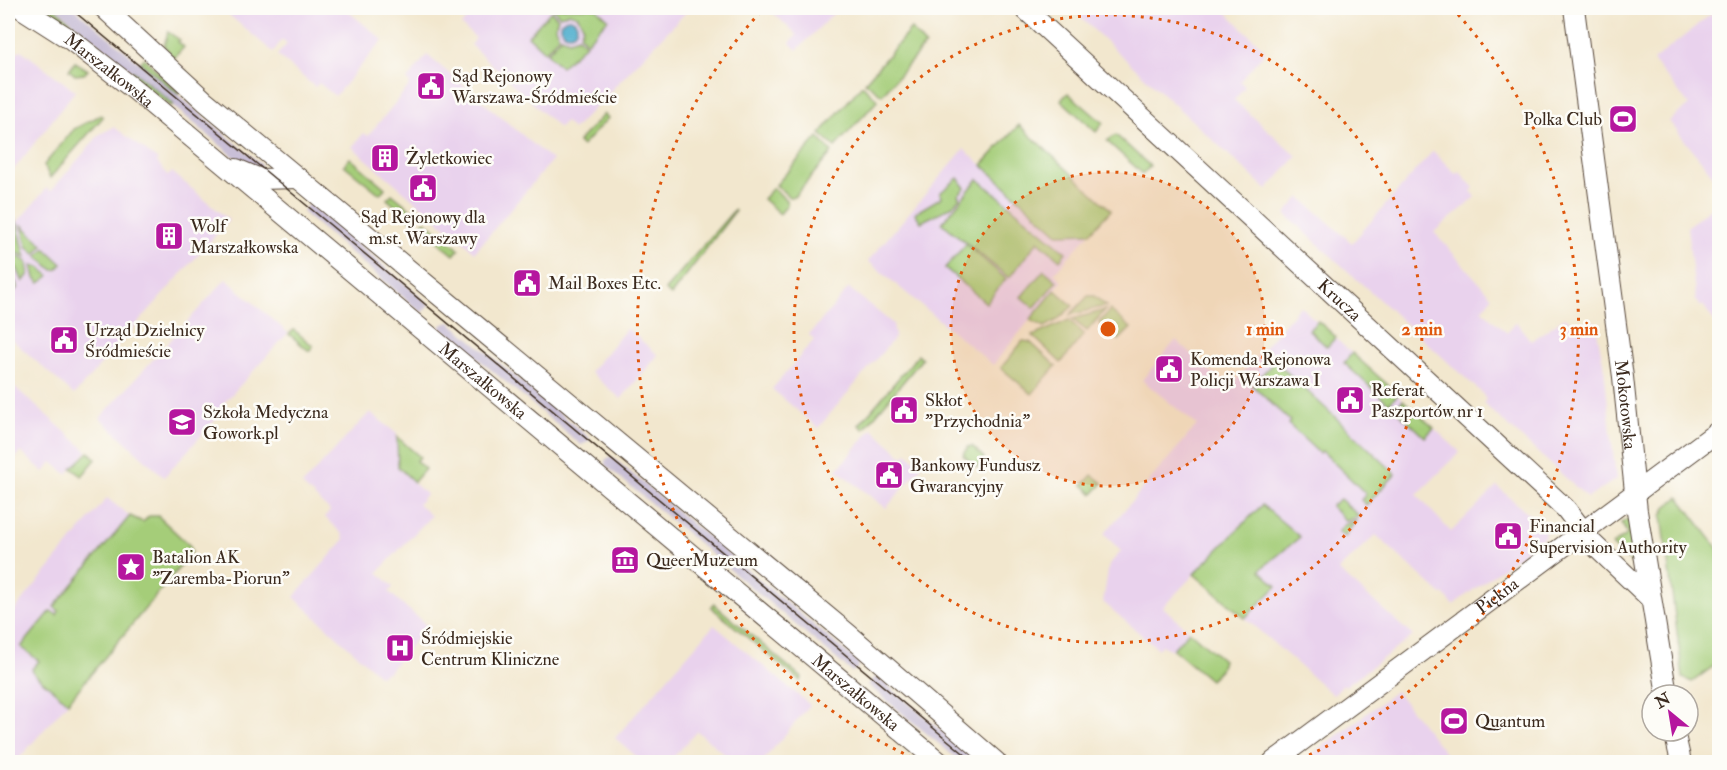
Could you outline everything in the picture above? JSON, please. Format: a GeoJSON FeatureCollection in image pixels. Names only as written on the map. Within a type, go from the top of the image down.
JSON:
{"type":"FeatureCollection","features":[{"type":"Feature","properties":{"kind":"main road","name":"Marszałkowska"},"geometry":{"type":"LineString","coordinates":[[21,8],[71,40],[220,162],[939,762]]}},
{"type":"Feature","properties":{"kind":"main road","name":"Marszałkowska"},"geometry":{"type":"LineString","coordinates":[[104,8],[205,101],[848,634],[996,762]]}},
{"type":"Feature","properties":{"kind":"main road","name":"Krucza"},"geometry":{"type":"LineString","coordinates":[[1024,8],[1558,502],[1592,543],[1650,598]]}},
{"type":"Feature","properties":{"kind":"main road","name":"Mokotowska"},"geometry":{"type":"LineString","coordinates":[[1574,8],[1622,367],[1635,492],[1650,598],[1656,613],[1665,683]]}},
{"type":"Feature","properties":{"kind":"main road"},"geometry":{"type":"LineString","coordinates":[[220,162],[260,179],[298,178]]}},
{"type":"Feature","properties":{"kind":"main road","name":"Piękna"},"geometry":{"type":"LineString","coordinates":[[1273,762],[1719,429]]}},
{"type":"Feature","properties":{"kind":"main road"},"geometry":{"type":"LineString","coordinates":[[1665,743],[1668,762]]}},
{"type":"Feature","properties":{"kind":"main road"},"geometry":{"type":"LineString","coordinates":[[1677,743],[1681,762]]}},
{"type":"Feature","properties":{"kind":"shaded area"},"geometry":{"type":"Polygon","coordinates":[[[56,8],[74,8],[261,164],[262,168],[251,171],[56,8]]]}},
{"type":"Feature","properties":{"kind":"shaded area"},"geometry":{"type":"Polygon","coordinates":[[[225,8],[344,8],[383,40],[335,96],[319,83],[315,87],[277,55],[287,44],[282,40],[273,52],[229,15],[231,12],[225,8]]]}},
{"type":"Feature","properties":{"kind":"shaded area"},"geometry":{"type":"Polygon","coordinates":[[[478,8],[690,8],[573,130],[565,122],[559,128],[471,45],[476,38],[461,25],[478,8]]]}},
{"type":"Feature","properties":{"kind":"shaded area"},"geometry":{"type":"Polygon","coordinates":[[[768,8],[839,8],[797,50],[790,43],[797,35],[768,8]]]}},
{"type":"Feature","properties":{"kind":"shaded area"},"geometry":{"type":"Polygon","coordinates":[[[1070,8],[1222,8],[1266,51],[1240,81],[1245,87],[1234,100],[1297,156],[1267,190],[1070,8]]]}},
{"type":"Feature","properties":{"kind":"shaded area"},"geometry":{"type":"Polygon","coordinates":[[[1719,8],[1719,183],[1669,121],[1689,105],[1653,61],[1719,8]]]}},
{"type":"Feature","properties":{"kind":"shaded area"},"geometry":{"type":"Polygon","coordinates":[[[21,50],[75,91],[8,177],[8,58],[21,50]]]}},
{"type":"Feature","properties":{"kind":"shaded area"},"geometry":{"type":"Polygon","coordinates":[[[427,55],[552,160],[475,252],[352,147],[364,133],[368,136],[409,86],[410,83],[407,80],[427,55]]]}},
{"type":"Feature","properties":{"kind":"shaded area"},"geometry":{"type":"Polygon","coordinates":[[[114,127],[158,160],[157,162],[168,176],[172,172],[229,220],[74,395],[8,336],[8,233],[47,188],[51,191],[100,134],[114,127]]]}},
{"type":"Feature","properties":{"kind":"shaded area"},"geometry":{"type":"Polygon","coordinates":[[[964,149],[1057,233],[1090,233],[1054,273],[1062,281],[993,365],[868,261],[964,149]]]}},
{"type":"Feature","properties":{"kind":"shaded area"},"geometry":{"type":"Polygon","coordinates":[[[1433,151],[1456,174],[1459,171],[1474,188],[1471,191],[1476,197],[1434,232],[1492,297],[1482,310],[1507,333],[1516,322],[1531,341],[1565,317],[1572,324],[1595,321],[1604,368],[1616,479],[1588,498],[1483,403],[1486,400],[1482,393],[1285,214],[1300,197],[1352,243],[1433,151]]]}},
{"type":"Feature","properties":{"kind":"shaded area"},"geometry":{"type":"Polygon","coordinates":[[[1719,201],[1719,328],[1703,305],[1701,307],[1696,301],[1687,227],[1719,201]]]}},
{"type":"Feature","properties":{"kind":"shaded area"},"geometry":{"type":"Polygon","coordinates":[[[309,203],[429,304],[422,313],[302,212],[309,203]]]}},
{"type":"Feature","properties":{"kind":"shaded area"},"geometry":{"type":"Polygon","coordinates":[[[226,279],[288,333],[223,404],[226,408],[164,477],[100,418],[226,279]]]}},
{"type":"Feature","properties":{"kind":"shaded area"},"geometry":{"type":"Polygon","coordinates":[[[849,288],[893,324],[895,337],[818,428],[772,389],[814,340],[809,335],[849,288]]]}},
{"type":"Feature","properties":{"kind":"shaded area"},"geometry":{"type":"Polygon","coordinates":[[[1300,306],[1460,452],[1417,495],[1451,532],[1497,486],[1545,529],[1544,537],[1453,605],[1444,594],[1442,595],[1376,535],[1338,570],[1413,636],[1345,686],[1343,684],[1333,695],[1245,618],[1276,586],[1260,571],[1300,537],[1279,521],[1241,525],[1163,607],[1189,631],[1172,650],[1161,645],[1158,649],[1103,602],[1109,565],[1121,551],[1104,534],[1197,425],[1142,380],[1176,340],[1210,371],[1231,386],[1300,306]]]}},
{"type":"Feature","properties":{"kind":"shaded area"},"geometry":{"type":"Polygon","coordinates":[[[450,322],[590,438],[588,442],[581,445],[440,327],[450,322]]]}},
{"type":"Feature","properties":{"kind":"shaded area"},"geometry":{"type":"Polygon","coordinates":[[[627,328],[658,355],[621,399],[590,372],[627,328]]]}},
{"type":"Feature","properties":{"kind":"shaded area"},"geometry":{"type":"Polygon","coordinates":[[[8,381],[87,451],[67,474],[52,462],[44,472],[21,452],[8,467],[8,381]]]}},
{"type":"Feature","properties":{"kind":"shaded area"},"geometry":{"type":"Polygon","coordinates":[[[370,412],[397,434],[399,469],[426,494],[418,504],[431,516],[378,572],[393,587],[389,592],[427,626],[389,671],[380,676],[294,597],[344,540],[342,534],[325,517],[330,511],[302,485],[370,412]]]}},
{"type":"Feature","properties":{"kind":"shaded area","name":"Bankowy Fundusz Gwarancyjny"},"geometry":{"type":"Polygon","coordinates":[[[872,429],[903,456],[907,453],[922,466],[886,508],[837,470],[872,429]]]}},
{"type":"Feature","properties":{"kind":"shaded area"},"geometry":{"type":"Polygon","coordinates":[[[611,456],[857,661],[861,658],[857,669],[852,672],[605,465],[605,460],[611,456]]]}},
{"type":"Feature","properties":{"kind":"shaded area"},"geometry":{"type":"Polygon","coordinates":[[[107,498],[136,521],[49,624],[29,654],[39,661],[34,674],[68,702],[16,762],[8,762],[8,618],[107,498]]]}},
{"type":"Feature","properties":{"kind":"shaded area"},"geometry":{"type":"Polygon","coordinates":[[[714,625],[810,705],[762,762],[734,762],[697,731],[669,762],[643,762],[615,738],[714,625]]]}},
{"type":"Feature","properties":{"kind":"shaded area"},"geometry":{"type":"Polygon","coordinates":[[[875,677],[979,762],[961,762],[868,685],[875,677]]]}},
{"type":"Feature","properties":{"kind":"shaded area"},"geometry":{"type":"Polygon","coordinates":[[[1396,691],[1452,762],[1301,762],[1349,727],[1396,691]]]}},
{"type":"Feature","properties":{"kind":"green space"},"geometry":{"type":"Polygon","coordinates":[[[40,8],[54,8],[104,50],[101,54],[40,8]]]}},
{"type":"Feature","properties":{"kind":"green space"},"geometry":{"type":"Polygon","coordinates":[[[596,8],[608,19],[587,42],[580,35],[583,26],[578,16],[569,13],[560,16],[553,9],[596,8]]]}},
{"type":"Feature","properties":{"kind":"green space"},"geometry":{"type":"Polygon","coordinates":[[[551,11],[558,18],[555,27],[559,36],[545,52],[528,36],[551,11]]]}},
{"type":"Feature","properties":{"kind":"green space"},"geometry":{"type":"Polygon","coordinates":[[[911,29],[925,45],[882,95],[865,82],[911,29]]]}},
{"type":"Feature","properties":{"kind":"green space"},"geometry":{"type":"Polygon","coordinates":[[[168,32],[180,40],[178,42],[184,47],[174,58],[164,46],[168,32]]]}},
{"type":"Feature","properties":{"kind":"green space"},"geometry":{"type":"Polygon","coordinates":[[[561,37],[569,40],[578,37],[586,44],[561,67],[547,53],[561,37]]]}},
{"type":"Feature","properties":{"kind":"green space"},"geometry":{"type":"Polygon","coordinates":[[[144,58],[179,92],[178,94],[140,62],[144,58]]]}},
{"type":"Feature","properties":{"kind":"green space"},"geometry":{"type":"Polygon","coordinates":[[[75,62],[88,70],[84,74],[75,75],[69,70],[75,62]]]}},
{"type":"Feature","properties":{"kind":"green space"},"geometry":{"type":"Polygon","coordinates":[[[133,71],[173,104],[171,106],[128,76],[133,71]]]}},
{"type":"Feature","properties":{"kind":"green space"},"geometry":{"type":"Polygon","coordinates":[[[862,85],[878,100],[835,147],[820,134],[862,85]]]}},
{"type":"Feature","properties":{"kind":"green space"},"geometry":{"type":"Polygon","coordinates":[[[1068,93],[1103,123],[1096,132],[1061,100],[1068,93]]]}},
{"type":"Feature","properties":{"kind":"green space"},"geometry":{"type":"Polygon","coordinates":[[[604,114],[608,118],[582,146],[578,142],[604,114]]]}},
{"type":"Feature","properties":{"kind":"green space"},"geometry":{"type":"Polygon","coordinates":[[[101,115],[103,117],[50,178],[44,165],[74,129],[101,115]]]}},
{"type":"Feature","properties":{"kind":"green space"},"geometry":{"type":"Polygon","coordinates":[[[1019,125],[1111,210],[1090,233],[1058,234],[982,165],[1019,125]]]}},
{"type":"Feature","properties":{"kind":"green space"},"geometry":{"type":"Polygon","coordinates":[[[1116,135],[1150,166],[1143,174],[1107,141],[1116,135]]]}},
{"type":"Feature","properties":{"kind":"green space"},"geometry":{"type":"Polygon","coordinates":[[[818,137],[832,152],[794,197],[789,197],[776,185],[818,137]]]}},
{"type":"Feature","properties":{"kind":"green space"},"geometry":{"type":"Polygon","coordinates":[[[350,158],[385,188],[380,194],[344,165],[350,158]]]}},
{"type":"Feature","properties":{"kind":"green space"},"geometry":{"type":"Polygon","coordinates":[[[958,178],[965,188],[958,195],[960,198],[951,207],[921,222],[915,213],[942,197],[940,193],[958,178]]]}},
{"type":"Feature","properties":{"kind":"green space"},"geometry":{"type":"Polygon","coordinates":[[[978,179],[1066,252],[1060,260],[1038,241],[1009,278],[942,223],[978,179]]]}},
{"type":"Feature","properties":{"kind":"green space"},"geometry":{"type":"Polygon","coordinates":[[[773,188],[786,200],[787,205],[780,214],[763,199],[773,188]]]}},
{"type":"Feature","properties":{"kind":"green space"},"geometry":{"type":"Polygon","coordinates":[[[392,194],[418,215],[413,221],[387,199],[392,194]]]}},
{"type":"Feature","properties":{"kind":"green space"},"geometry":{"type":"Polygon","coordinates":[[[735,211],[671,295],[665,290],[735,211]]]}},
{"type":"Feature","properties":{"kind":"green space"},"geometry":{"type":"Polygon","coordinates":[[[14,220],[17,223],[26,258],[8,247],[8,228],[14,220]]]}},
{"type":"Feature","properties":{"kind":"green space"},"geometry":{"type":"Polygon","coordinates":[[[425,221],[459,249],[454,255],[420,227],[425,221]]]}},
{"type":"Feature","properties":{"kind":"green space"},"geometry":{"type":"Polygon","coordinates":[[[22,225],[43,245],[35,254],[27,246],[22,225]]]}},
{"type":"Feature","properties":{"kind":"green space"},"geometry":{"type":"Polygon","coordinates":[[[966,244],[1006,279],[986,303],[945,268],[966,244]]]}},
{"type":"Feature","properties":{"kind":"green space"},"geometry":{"type":"Polygon","coordinates":[[[45,248],[62,264],[56,270],[37,256],[45,248]]]}},
{"type":"Feature","properties":{"kind":"green space"},"geometry":{"type":"Polygon","coordinates":[[[8,250],[27,262],[29,274],[23,282],[17,268],[15,269],[8,250]]]}},
{"type":"Feature","properties":{"kind":"green space"},"geometry":{"type":"Polygon","coordinates":[[[32,265],[41,268],[49,276],[40,283],[35,278],[32,265]]]}},
{"type":"Feature","properties":{"kind":"green space"},"geometry":{"type":"Polygon","coordinates":[[[8,269],[18,287],[8,299],[8,269]]]}},
{"type":"Feature","properties":{"kind":"green space"},"geometry":{"type":"Polygon","coordinates":[[[1044,270],[1057,281],[1034,308],[1021,297],[1044,270]]]}},
{"type":"Feature","properties":{"kind":"green space"},"geometry":{"type":"Polygon","coordinates":[[[1055,290],[1073,306],[1056,321],[1045,327],[1030,320],[1055,290]]]}},
{"type":"Feature","properties":{"kind":"green space"},"geometry":{"type":"Polygon","coordinates":[[[1088,296],[1094,296],[1106,306],[1070,315],[1088,296]]]}},
{"type":"Feature","properties":{"kind":"green space"},"geometry":{"type":"Polygon","coordinates":[[[1105,310],[1087,331],[1072,319],[1073,319],[1105,310]]]}},
{"type":"Feature","properties":{"kind":"green space"},"geometry":{"type":"Polygon","coordinates":[[[1110,310],[1131,328],[1119,340],[1099,323],[1110,310]]]}},
{"type":"Feature","properties":{"kind":"green space"},"geometry":{"type":"Polygon","coordinates":[[[1069,320],[1084,334],[1061,363],[1033,336],[1069,320]]]}},
{"type":"Feature","properties":{"kind":"green space"},"geometry":{"type":"Polygon","coordinates":[[[1318,321],[1336,337],[1327,347],[1309,330],[1318,321]]]}},
{"type":"Feature","properties":{"kind":"green space"},"geometry":{"type":"Polygon","coordinates":[[[294,330],[313,346],[309,351],[289,334],[294,330]]]}},
{"type":"Feature","properties":{"kind":"green space"},"geometry":{"type":"Polygon","coordinates":[[[1023,341],[1030,342],[1056,366],[1032,394],[1001,368],[1023,341]]]}},
{"type":"Feature","properties":{"kind":"green space"},"geometry":{"type":"Polygon","coordinates":[[[1352,353],[1398,394],[1389,404],[1344,363],[1352,353]]]}},
{"type":"Feature","properties":{"kind":"green space"},"geometry":{"type":"Polygon","coordinates":[[[918,355],[922,359],[864,429],[859,425],[918,355]]]}},
{"type":"Feature","properties":{"kind":"green space"},"geometry":{"type":"Polygon","coordinates":[[[1275,361],[1396,474],[1366,505],[1361,500],[1366,494],[1322,451],[1319,453],[1288,424],[1290,421],[1252,385],[1275,361]]]}},
{"type":"Feature","properties":{"kind":"green space"},"geometry":{"type":"Polygon","coordinates":[[[1403,400],[1434,428],[1425,437],[1395,409],[1403,400]]]}},
{"type":"Feature","properties":{"kind":"green space"},"geometry":{"type":"Polygon","coordinates":[[[397,437],[420,457],[416,461],[425,469],[414,482],[398,467],[397,437]]]}},
{"type":"Feature","properties":{"kind":"green space"},"geometry":{"type":"Polygon","coordinates":[[[972,446],[984,458],[977,467],[963,455],[968,447],[972,446]]]}},
{"type":"Feature","properties":{"kind":"green space"},"geometry":{"type":"Polygon","coordinates":[[[89,452],[96,459],[82,476],[72,468],[89,452]]]}},
{"type":"Feature","properties":{"kind":"green space"},"geometry":{"type":"Polygon","coordinates":[[[1092,475],[1103,483],[1093,494],[1083,485],[1092,475]]]}},
{"type":"Feature","properties":{"kind":"green space"},"geometry":{"type":"Polygon","coordinates":[[[1679,497],[1719,550],[1719,662],[1692,682],[1683,678],[1662,516],[1667,506],[1679,497]]]}},
{"type":"Feature","properties":{"kind":"green space"},"geometry":{"type":"Polygon","coordinates":[[[1340,499],[1359,516],[1346,521],[1331,506],[1340,499]]]}},
{"type":"Feature","properties":{"kind":"green space"},"geometry":{"type":"Polygon","coordinates":[[[1262,505],[1300,537],[1260,570],[1277,586],[1245,618],[1194,574],[1262,505]]]}},
{"type":"Feature","properties":{"kind":"green space"},"geometry":{"type":"Polygon","coordinates":[[[130,516],[143,522],[149,516],[158,516],[190,546],[192,552],[68,702],[34,674],[32,669],[39,661],[21,647],[51,611],[57,615],[59,611],[54,607],[130,516]]]}},
{"type":"Feature","properties":{"kind":"green space"},"geometry":{"type":"Polygon","coordinates":[[[1632,519],[1636,567],[1612,545],[1628,534],[1621,523],[1632,519]]]}},
{"type":"Feature","properties":{"kind":"green space"},"geometry":{"type":"Polygon","coordinates":[[[1356,520],[1345,537],[1338,532],[1344,525],[1356,520]]]}},
{"type":"Feature","properties":{"kind":"green space"},"geometry":{"type":"Polygon","coordinates":[[[714,604],[802,678],[800,681],[711,607],[714,604]]]}},
{"type":"Feature","properties":{"kind":"green space"},"geometry":{"type":"Polygon","coordinates":[[[1189,631],[1223,660],[1220,670],[1210,680],[1173,649],[1189,631]]]}},
{"type":"Feature","properties":{"kind":"water"},"geometry":{"type":"Polygon","coordinates":[[[566,18],[572,18],[577,26],[575,32],[566,34],[561,29],[561,23],[566,18]]]}},
{"type":"Feature","properties":{"kind":"tram line"},"geometry":{"type":"LineString","coordinates":[[70,8],[974,762]]}},
{"type":"Feature","properties":{"kind":"place","name":"Sąd Rejonowy Warszawa-Śródmieście"},"geometry":{"type":"Point","coordinates":[431,86]}},
{"type":"Feature","properties":{"kind":"place","name":"Polka Club"},"geometry":{"type":"Point","coordinates":[1623,119]}},
{"type":"Feature","properties":{"kind":"place","name":"Żyletkowiec"},"geometry":{"type":"Point","coordinates":[385,158]}},
{"type":"Feature","properties":{"kind":"place","name":"Sąd Rejonowy dla m.st. Warszawy"},"geometry":{"type":"Point","coordinates":[423,188]}},
{"type":"Feature","properties":{"kind":"place","name":"Wolf Marszałkowska"},"geometry":{"type":"Point","coordinates":[169,236]}},
{"type":"Feature","properties":{"kind":"place","name":"Mail Boxes Etc."},"geometry":{"type":"Point","coordinates":[527,283]}},
{"type":"Feature","properties":{"kind":"place","name":"Urząd Dzielnicy Śródmieście"},"geometry":{"type":"Point","coordinates":[64,340]}},
{"type":"Feature","properties":{"kind":"place","name":"Komenda Rejonowa Policji Warszawa I"},"geometry":{"type":"Point","coordinates":[1169,369]}},
{"type":"Feature","properties":{"kind":"place","name":"Referat Paszportów nr 1"},"geometry":{"type":"Point","coordinates":[1350,400]}},
{"type":"Feature","properties":{"kind":"place","name":"Skłot \"Przychodnia\""},"geometry":{"type":"Point","coordinates":[904,410]}},
{"type":"Feature","properties":{"kind":"place","name":"Szkoła Medyczna Gowork.pl"},"geometry":{"type":"Point","coordinates":[182,422]}},
{"type":"Feature","properties":{"kind":"place","name":"Bankowy Fundusz Gwarancyjny"},"geometry":{"type":"Point","coordinates":[889,475]}},
{"type":"Feature","properties":{"kind":"place","name":"Financial Supervision Authority"},"geometry":{"type":"Point","coordinates":[1508,536]}},
{"type":"Feature","properties":{"kind":"place","name":"QueerMuzeum"},"geometry":{"type":"Point","coordinates":[625,560]}},
{"type":"Feature","properties":{"kind":"place","name":"Batalion AK \"Zaremba-Piorun\""},"geometry":{"type":"Point","coordinates":[131,567]}},
{"type":"Feature","properties":{"kind":"place","name":"Śródmiejskie Centrum Kliniczne"},"geometry":{"type":"Point","coordinates":[400,648]}},
{"type":"Feature","properties":{"kind":"place","name":"Quantum"},"geometry":{"type":"Point","coordinates":[1454,721]}}]}
